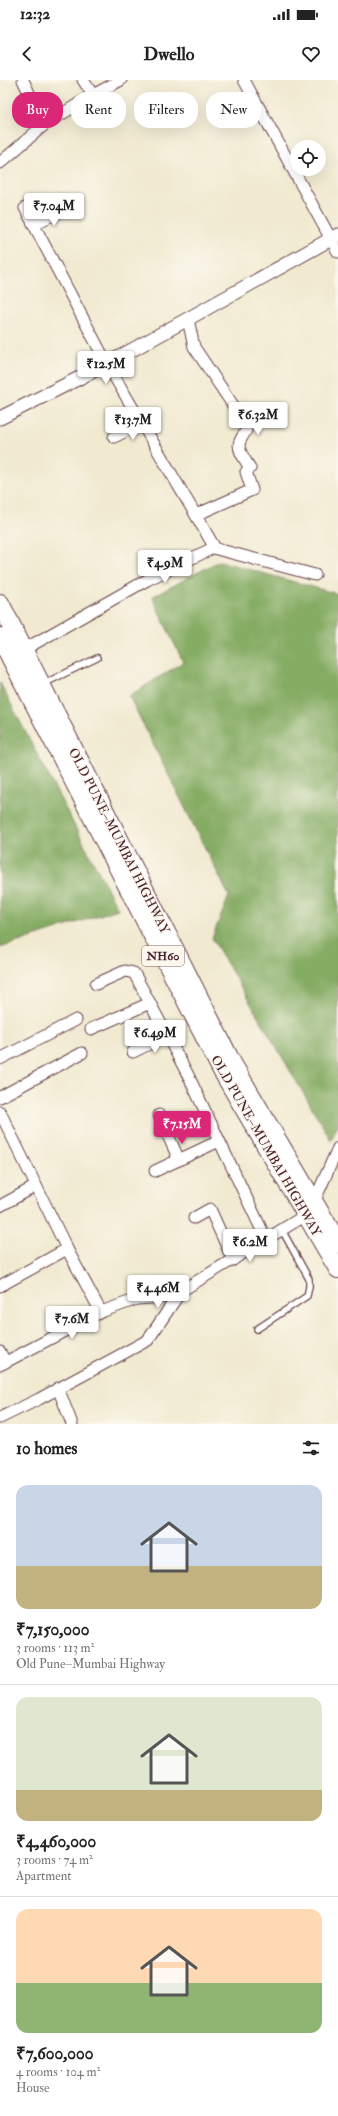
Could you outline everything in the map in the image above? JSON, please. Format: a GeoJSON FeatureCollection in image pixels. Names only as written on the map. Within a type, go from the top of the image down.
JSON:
{"type":"FeatureCollection","features":[{"type":"Feature","properties":{"kind":"highway","name":"OLD PUNE–MUMBAI HIGHWAY"},"geometry":{"type":"LineString","coordinates":[[0,603],[232,1063],[310,1208],[338,1269]]}},
{"type":"Feature","properties":{"kind":"highway","name":"OLD PUNE–MUMBAI HIGHWAY"},"geometry":{"type":"LineString","coordinates":[[0,637],[221,1069],[310,1208],[338,1243]]}},
{"type":"Feature","properties":{"kind":"street"},"geometry":{"type":"LineString","coordinates":[[23,80],[28,92]]}},
{"type":"Feature","properties":{"kind":"street"},"geometry":{"type":"LineString","coordinates":[[83,80],[92,92]]}},
{"type":"Feature","properties":{"kind":"street"},"geometry":{"type":"LineString","coordinates":[[97,92],[121,80]]}},
{"type":"Feature","properties":{"kind":"street"},"geometry":{"type":"LineString","coordinates":[[244,80],[334,238],[338,252]]}},
{"type":"Feature","properties":{"kind":"street"},"geometry":{"type":"LineString","coordinates":[[0,163],[42,128]]}},
{"type":"Feature","properties":{"kind":"street"},"geometry":{"type":"LineString","coordinates":[[25,208],[107,364],[215,548]]}},
{"type":"Feature","properties":{"kind":"street"},"geometry":{"type":"LineString","coordinates":[[34,224],[65,209]]}},
{"type":"Feature","properties":{"kind":"street"},"geometry":{"type":"LineString","coordinates":[[0,418],[107,364],[334,238]]}},
{"type":"Feature","properties":{"kind":"street"},"geometry":{"type":"LineString","coordinates":[[188,319],[194,347],[247,426],[246,434],[240,440],[239,446],[250,468],[246,472],[252,490],[196,516]]}},
{"type":"Feature","properties":{"kind":"street"},"geometry":{"type":"LineString","coordinates":[[114,437],[142,423]]}},
{"type":"Feature","properties":{"kind":"street"},"geometry":{"type":"LineString","coordinates":[[23,650],[147,580],[197,554],[215,548],[315,575]]}},
{"type":"Feature","properties":{"kind":"street"},"geometry":{"type":"LineString","coordinates":[[96,984],[125,971],[132,971],[150,1003],[220,1141],[266,1240]]}},
{"type":"Feature","properties":{"kind":"street"},"geometry":{"type":"LineString","coordinates":[[91,1029],[150,1003]]}},
{"type":"Feature","properties":{"kind":"street"},"geometry":{"type":"LineString","coordinates":[[0,1059],[76,1020]]}},
{"type":"Feature","properties":{"kind":"street"},"geometry":{"type":"LineString","coordinates":[[133,1052],[167,1036]]}},
{"type":"Feature","properties":{"kind":"street"},"geometry":{"type":"LineString","coordinates":[[0,1097],[82,1053]]}},
{"type":"Feature","properties":{"kind":"street"},"geometry":{"type":"LineString","coordinates":[[0,1112],[67,1249],[101,1312]]}},
{"type":"Feature","properties":{"kind":"street"},"geometry":{"type":"LineString","coordinates":[[160,1115],[179,1160]]}},
{"type":"Feature","properties":{"kind":"street"},"geometry":{"type":"LineString","coordinates":[[155,1171],[220,1141]]}},
{"type":"Feature","properties":{"kind":"street"},"geometry":{"type":"LineString","coordinates":[[0,1418],[148,1340],[181,1291],[282,1230],[310,1208],[338,1148]]}},
{"type":"Feature","properties":{"kind":"street"},"geometry":{"type":"LineString","coordinates":[[0,1206],[36,1186]]}},
{"type":"Feature","properties":{"kind":"street"},"geometry":{"type":"LineString","coordinates":[[194,1218],[210,1210],[233,1260]]}},
{"type":"Feature","properties":{"kind":"street"},"geometry":{"type":"LineString","coordinates":[[0,1286],[67,1249]]}},
{"type":"Feature","properties":{"kind":"street"},"geometry":{"type":"LineString","coordinates":[[0,1352],[3,1364],[101,1312],[137,1298],[178,1296]]}},
{"type":"Feature","properties":{"kind":"street"},"geometry":{"type":"LineString","coordinates":[[58,1388],[72,1424]]}},
{"type":"Feature","properties":{"kind":"lane"},"geometry":{"type":"LineString","coordinates":[[41,685],[96,658]]}},
{"type":"Feature","properties":{"kind":"lane"},"geometry":{"type":"LineString","coordinates":[[257,1328],[307,1296],[310,1287],[309,1279],[282,1230]]}},
{"type":"Feature","properties":{"kind":"green space"},"geometry":{"type":"Polygon","coordinates":[[[219,561],[338,594],[338,1125],[331,1140],[212,938],[229,896],[129,696],[183,662],[152,597],[219,561]]]}},
{"type":"Feature","properties":{"kind":"green space"},"geometry":{"type":"Polygon","coordinates":[[[0,683],[118,909],[0,948],[0,683]]]}}]}
